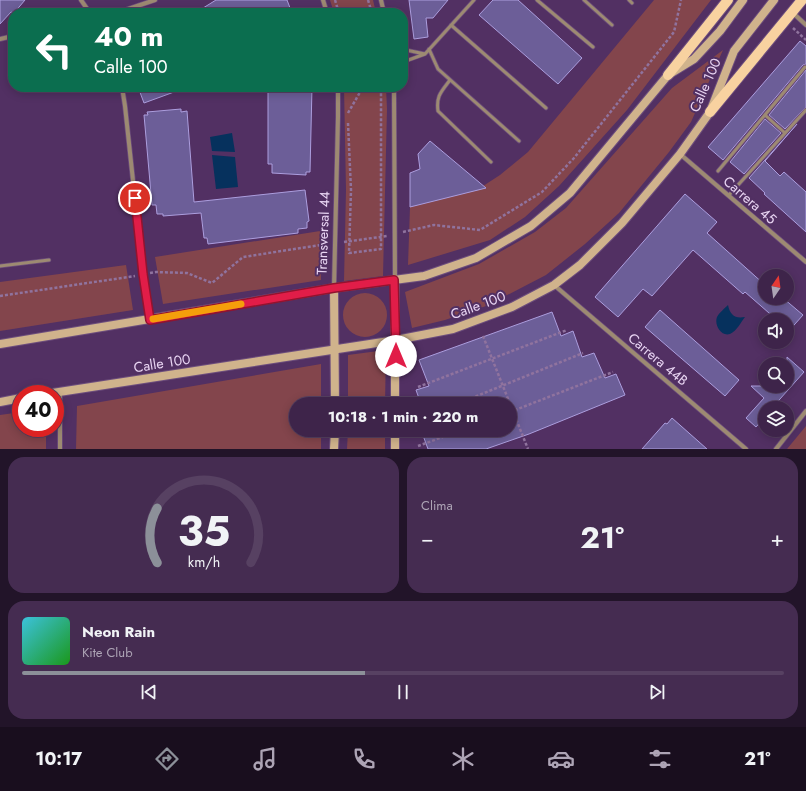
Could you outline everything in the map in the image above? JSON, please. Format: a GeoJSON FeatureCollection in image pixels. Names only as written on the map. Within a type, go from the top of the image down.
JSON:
{"type":"FeatureCollection","features":[{"type":"Feature","properties":{"kind":"main road"},"geometry":{"type":"LineString","coordinates":[[668,75],[728,0]]}},
{"type":"Feature","properties":{"kind":"main road"},"geometry":{"type":"LineString","coordinates":[[710,112],[802,0]]}},
{"type":"Feature","properties":{"kind":"street"},"geometry":{"type":"LineString","coordinates":[[131,8],[155,0]]}},
{"type":"Feature","properties":{"kind":"street","name":"Calle 100"},"geometry":{"type":"LineString","coordinates":[[0,344],[334,288],[424,276],[476,258],[531,226],[570,193],[668,75],[694,59],[720,31],[743,0]]}},
{"type":"Feature","properties":{"kind":"street","name":"Calle 100"},"geometry":{"type":"LineString","coordinates":[[64,391],[335,350],[453,329],[512,307],[554,285],[580,265],[622,223],[680,154],[710,112],[734,51],[774,0]]}},
{"type":"Feature","properties":{"kind":"street"},"geometry":{"type":"LineString","coordinates":[[792,12],[806,25]]}},
{"type":"Feature","properties":{"kind":"street"},"geometry":{"type":"LineString","coordinates":[[123,92],[126,106],[143,274],[150,320]]}},
{"type":"Feature","properties":{"kind":"street","name":"Transversal 44"},"geometry":{"type":"LineString","coordinates":[[335,397],[334,288],[338,92]]}},
{"type":"Feature","properties":{"kind":"street"},"geometry":{"type":"LineString","coordinates":[[394,92],[395,397]]}},
{"type":"Feature","properties":{"kind":"street","name":"Carrera 45"},"geometry":{"type":"LineString","coordinates":[[680,154],[806,262]]}},
{"type":"Feature","properties":{"kind":"street","name":"Carrera 44B"},"geometry":{"type":"LineString","coordinates":[[554,285],[746,449]]}},
{"type":"Feature","properties":{"kind":"street"},"geometry":{"type":"LineString","coordinates":[[0,402],[12,400]]}},
{"type":"Feature","properties":{"kind":"street"},"geometry":{"type":"LineString","coordinates":[[776,449],[806,411]]}},
{"type":"Feature","properties":{"kind":"street"},"geometry":{"type":"LineString","coordinates":[[60,437],[60,449]]}},
{"type":"Feature","properties":{"kind":"street"},"geometry":{"type":"LineString","coordinates":[[334,449],[335,437]]}},
{"type":"Feature","properties":{"kind":"street"},"geometry":{"type":"LineString","coordinates":[[395,437],[395,449]]}},
{"type":"Feature","properties":{"kind":"lane"},"geometry":{"type":"LineString","coordinates":[[408,60],[425,54],[474,0]]}},
{"type":"Feature","properties":{"kind":"lane"},"geometry":{"type":"LineString","coordinates":[[537,0],[593,47]]}},
{"type":"Feature","properties":{"kind":"lane"},"geometry":{"type":"LineString","coordinates":[[584,0],[612,25]]}},
{"type":"Feature","properties":{"kind":"lane"},"geometry":{"type":"LineString","coordinates":[[629,0],[632,3]]}},
{"type":"Feature","properties":{"kind":"lane"},"geometry":{"type":"LineString","coordinates":[[451,25],[546,108]]}},
{"type":"Feature","properties":{"kind":"lane"},"geometry":{"type":"LineString","coordinates":[[429,49],[438,69],[519,142]]}},
{"type":"Feature","properties":{"kind":"lane"},"geometry":{"type":"LineString","coordinates":[[408,50],[425,54]]}},
{"type":"Feature","properties":{"kind":"lane"},"geometry":{"type":"LineString","coordinates":[[718,171],[805,67]]}},
{"type":"Feature","properties":{"kind":"lane"},"geometry":{"type":"LineString","coordinates":[[450,80],[438,98],[438,111],[491,162]]}},
{"type":"Feature","properties":{"kind":"lane"},"geometry":{"type":"LineString","coordinates":[[729,196],[806,110]]}},
{"type":"Feature","properties":{"kind":"lane"},"geometry":{"type":"LineString","coordinates":[[765,115],[785,133]]}},
{"type":"Feature","properties":{"kind":"lane"},"geometry":{"type":"LineString","coordinates":[[0,266],[49,260]]}},
{"type":"Feature","properties":{"kind":"path"},"geometry":{"type":"LineString","coordinates":[[156,272],[187,273],[212,283],[243,257],[381,237],[434,225],[480,230],[542,192],[574,158],[674,32],[681,0]]}},
{"type":"Feature","properties":{"kind":"path"},"geometry":{"type":"LineString","coordinates":[[348,107],[348,113],[360,92]]}},
{"type":"Feature","properties":{"kind":"path"},"geometry":{"type":"LineString","coordinates":[[348,121],[351,190],[349,253],[381,249],[381,92]]}},
{"type":"Feature","properties":{"kind":"path"},"geometry":{"type":"LineString","coordinates":[[0,296],[132,276]]}},
{"type":"Feature","properties":{"kind":"path"},"geometry":{"type":"LineString","coordinates":[[418,387],[567,330]]}},
{"type":"Feature","properties":{"kind":"path"},"geometry":{"type":"LineString","coordinates":[[483,336],[507,397]]}},
{"type":"Feature","properties":{"kind":"path"},"geometry":{"type":"LineString","coordinates":[[475,397],[583,353]]}},
{"type":"Feature","properties":{"kind":"path"},"geometry":{"type":"LineString","coordinates":[[517,410],[613,372]]}},
{"type":"Feature","properties":{"kind":"path"},"geometry":{"type":"LineString","coordinates":[[517,424],[528,449]]}},
{"type":"Feature","properties":{"kind":"path"},"geometry":{"type":"LineString","coordinates":[[418,446],[443,437]]}},
{"type":"Feature","properties":{"kind":"shaded area"},"geometry":{"type":"Polygon","coordinates":[[[330,0],[373,0],[375,8],[332,8],[330,0]]]}},
{"type":"Feature","properties":{"kind":"shaded area"},"geometry":{"type":"Polygon","coordinates":[[[654,0],[711,0],[627,110],[559,186],[525,217],[490,240],[408,265],[410,207],[477,190],[500,175],[528,152],[654,0]]]}},
{"type":"Feature","properties":{"kind":"shaded area"},"geometry":{"type":"Polygon","coordinates":[[[723,50],[691,122],[669,152],[619,213],[585,244],[546,275],[486,306],[445,320],[412,328],[405,292],[479,264],[535,232],[566,208],[672,88],[723,50]]]}},
{"type":"Feature","properties":{"kind":"shaded area"},"geometry":{"type":"Polygon","coordinates":[[[344,92],[386,92],[383,276],[344,281],[346,190],[344,92]]]}},
{"type":"Feature","properties":{"kind":"shaded area"},"geometry":{"type":"Polygon","coordinates":[[[320,231],[321,280],[163,304],[155,257],[320,231]]]}},
{"type":"Feature","properties":{"kind":"shaded area"},"geometry":{"type":"Polygon","coordinates":[[[126,265],[133,310],[0,331],[0,282],[126,265]]]}},
{"type":"Feature","properties":{"kind":"shaded area"},"geometry":{"type":"Polygon","coordinates":[[[361,293],[369,293],[374,294],[381,299],[386,306],[386,324],[381,331],[374,336],[361,337],[353,334],[346,327],[343,319],[343,311],[346,303],[353,296],[361,293]]]}},
{"type":"Feature","properties":{"kind":"shaded area"},"geometry":{"type":"Polygon","coordinates":[[[386,350],[385,397],[348,397],[348,355],[386,350]]]}},
{"type":"Feature","properties":{"kind":"shaded area"},"geometry":{"type":"Polygon","coordinates":[[[321,364],[321,397],[289,397],[289,437],[321,437],[321,449],[76,449],[77,406],[321,364]]]}},
{"type":"Feature","properties":{"kind":"shaded area"},"geometry":{"type":"Polygon","coordinates":[[[12,413],[12,437],[46,437],[46,449],[0,449],[0,415],[12,413]]]}},
{"type":"Feature","properties":{"kind":"shaded area"},"geometry":{"type":"Polygon","coordinates":[[[806,426],[806,449],[787,449],[806,426]]]}},
{"type":"Feature","properties":{"kind":"shaded area"},"geometry":{"type":"Polygon","coordinates":[[[348,437],[385,437],[385,449],[347,449],[348,437]]]}},
{"type":"Feature","properties":{"kind":"water"},"geometry":{"type":"Polygon","coordinates":[[[232,133],[235,152],[212,151],[210,137],[232,133]]]}},
{"type":"Feature","properties":{"kind":"water"},"geometry":{"type":"Polygon","coordinates":[[[212,155],[235,157],[238,187],[216,189],[212,155]]]}},
{"type":"Feature","properties":{"kind":"water"},"geometry":{"type":"Polygon","coordinates":[[[728,305],[734,316],[745,317],[735,331],[730,334],[724,334],[717,327],[716,320],[719,314],[728,305]]]}},
{"type":"Feature","properties":{"kind":"building"},"geometry":{"type":"Polygon","coordinates":[[[0,0],[25,0],[18,8],[8,8],[8,15],[0,24],[0,0]]]}},
{"type":"Feature","properties":{"kind":"building"},"geometry":{"type":"Polygon","coordinates":[[[216,0],[287,0],[290,8],[203,8],[216,0]]]}},
{"type":"Feature","properties":{"kind":"building"},"geometry":{"type":"Polygon","coordinates":[[[409,0],[448,0],[433,18],[426,18],[428,37],[414,39],[409,0]]]}},
{"type":"Feature","properties":{"kind":"building"},"geometry":{"type":"Polygon","coordinates":[[[493,0],[518,0],[582,58],[558,84],[479,15],[493,0]]]}},
{"type":"Feature","properties":{"kind":"building"},"geometry":{"type":"Polygon","coordinates":[[[800,41],[806,46],[806,64],[803,65],[723,160],[708,147],[800,41]]]}},
{"type":"Feature","properties":{"kind":"building"},"geometry":{"type":"Polygon","coordinates":[[[806,70],[806,107],[785,129],[769,115],[806,70]]]}},
{"type":"Feature","properties":{"kind":"building"},"geometry":{"type":"Polygon","coordinates":[[[140,92],[174,92],[144,103],[140,92]]]}},
{"type":"Feature","properties":{"kind":"building"},"geometry":{"type":"Polygon","coordinates":[[[268,92],[312,92],[310,172],[306,172],[306,175],[272,173],[272,164],[268,164],[268,92]]]}},
{"type":"Feature","properties":{"kind":"building"},"geometry":{"type":"Polygon","coordinates":[[[181,109],[181,112],[187,111],[194,202],[305,190],[309,221],[307,222],[307,228],[298,229],[298,233],[208,244],[207,238],[204,238],[201,213],[163,216],[163,214],[157,214],[156,205],[152,205],[144,115],[148,115],[147,112],[181,109]]]}},
{"type":"Feature","properties":{"kind":"building"},"geometry":{"type":"Polygon","coordinates":[[[765,119],[781,133],[744,174],[730,162],[765,119]]]}},
{"type":"Feature","properties":{"kind":"building"},"geometry":{"type":"Polygon","coordinates":[[[797,124],[765,161],[780,176],[784,172],[806,192],[806,232],[764,194],[765,193],[749,178],[797,124]]]}},
{"type":"Feature","properties":{"kind":"building"},"geometry":{"type":"Polygon","coordinates":[[[430,141],[486,188],[410,207],[410,173],[420,169],[418,154],[430,141]]]}},
{"type":"Feature","properties":{"kind":"building"},"geometry":{"type":"Polygon","coordinates":[[[685,194],[717,222],[707,233],[758,279],[758,303],[745,292],[743,294],[693,250],[652,296],[643,289],[618,317],[595,297],[685,194]]]}},
{"type":"Feature","properties":{"kind":"building"},"geometry":{"type":"Polygon","coordinates":[[[760,305],[791,305],[803,315],[794,325],[794,313],[769,313],[760,305]]]}},
{"type":"Feature","properties":{"kind":"building"},"geometry":{"type":"Polygon","coordinates":[[[660,310],[739,380],[725,396],[645,327],[660,310]]]}},
{"type":"Feature","properties":{"kind":"building"},"geometry":{"type":"Polygon","coordinates":[[[552,312],[561,336],[573,331],[582,357],[594,353],[605,378],[616,374],[625,395],[529,434],[486,449],[428,449],[424,437],[517,437],[517,397],[418,397],[416,390],[429,386],[419,360],[552,312]]]}},
{"type":"Feature","properties":{"kind":"building"},"geometry":{"type":"Polygon","coordinates":[[[794,363],[804,372],[794,383],[794,363]]]}},
{"type":"Feature","properties":{"kind":"building"},"geometry":{"type":"Polygon","coordinates":[[[751,386],[758,386],[758,392],[751,386]]]}},
{"type":"Feature","properties":{"kind":"building"},"geometry":{"type":"Polygon","coordinates":[[[759,393],[785,393],[778,401],[761,401],[764,398],[759,393]]]}},
{"type":"Feature","properties":{"kind":"building"},"geometry":{"type":"Polygon","coordinates":[[[758,405],[758,425],[756,427],[746,418],[758,405]]]}},
{"type":"Feature","properties":{"kind":"building"},"geometry":{"type":"Polygon","coordinates":[[[672,418],[707,449],[642,449],[665,423],[667,424],[672,418]]]}},
{"type":"Feature","properties":{"kind":"slow traffic"},"geometry":{"type":"LineString","coordinates":[[153,319],[241,304]]}},
{"type":"Feature","properties":{"kind":"route"},"geometry":{"type":"LineString","coordinates":[[135,198],[143,274],[150,320],[334,288],[394,280],[396,356]]}}]}
